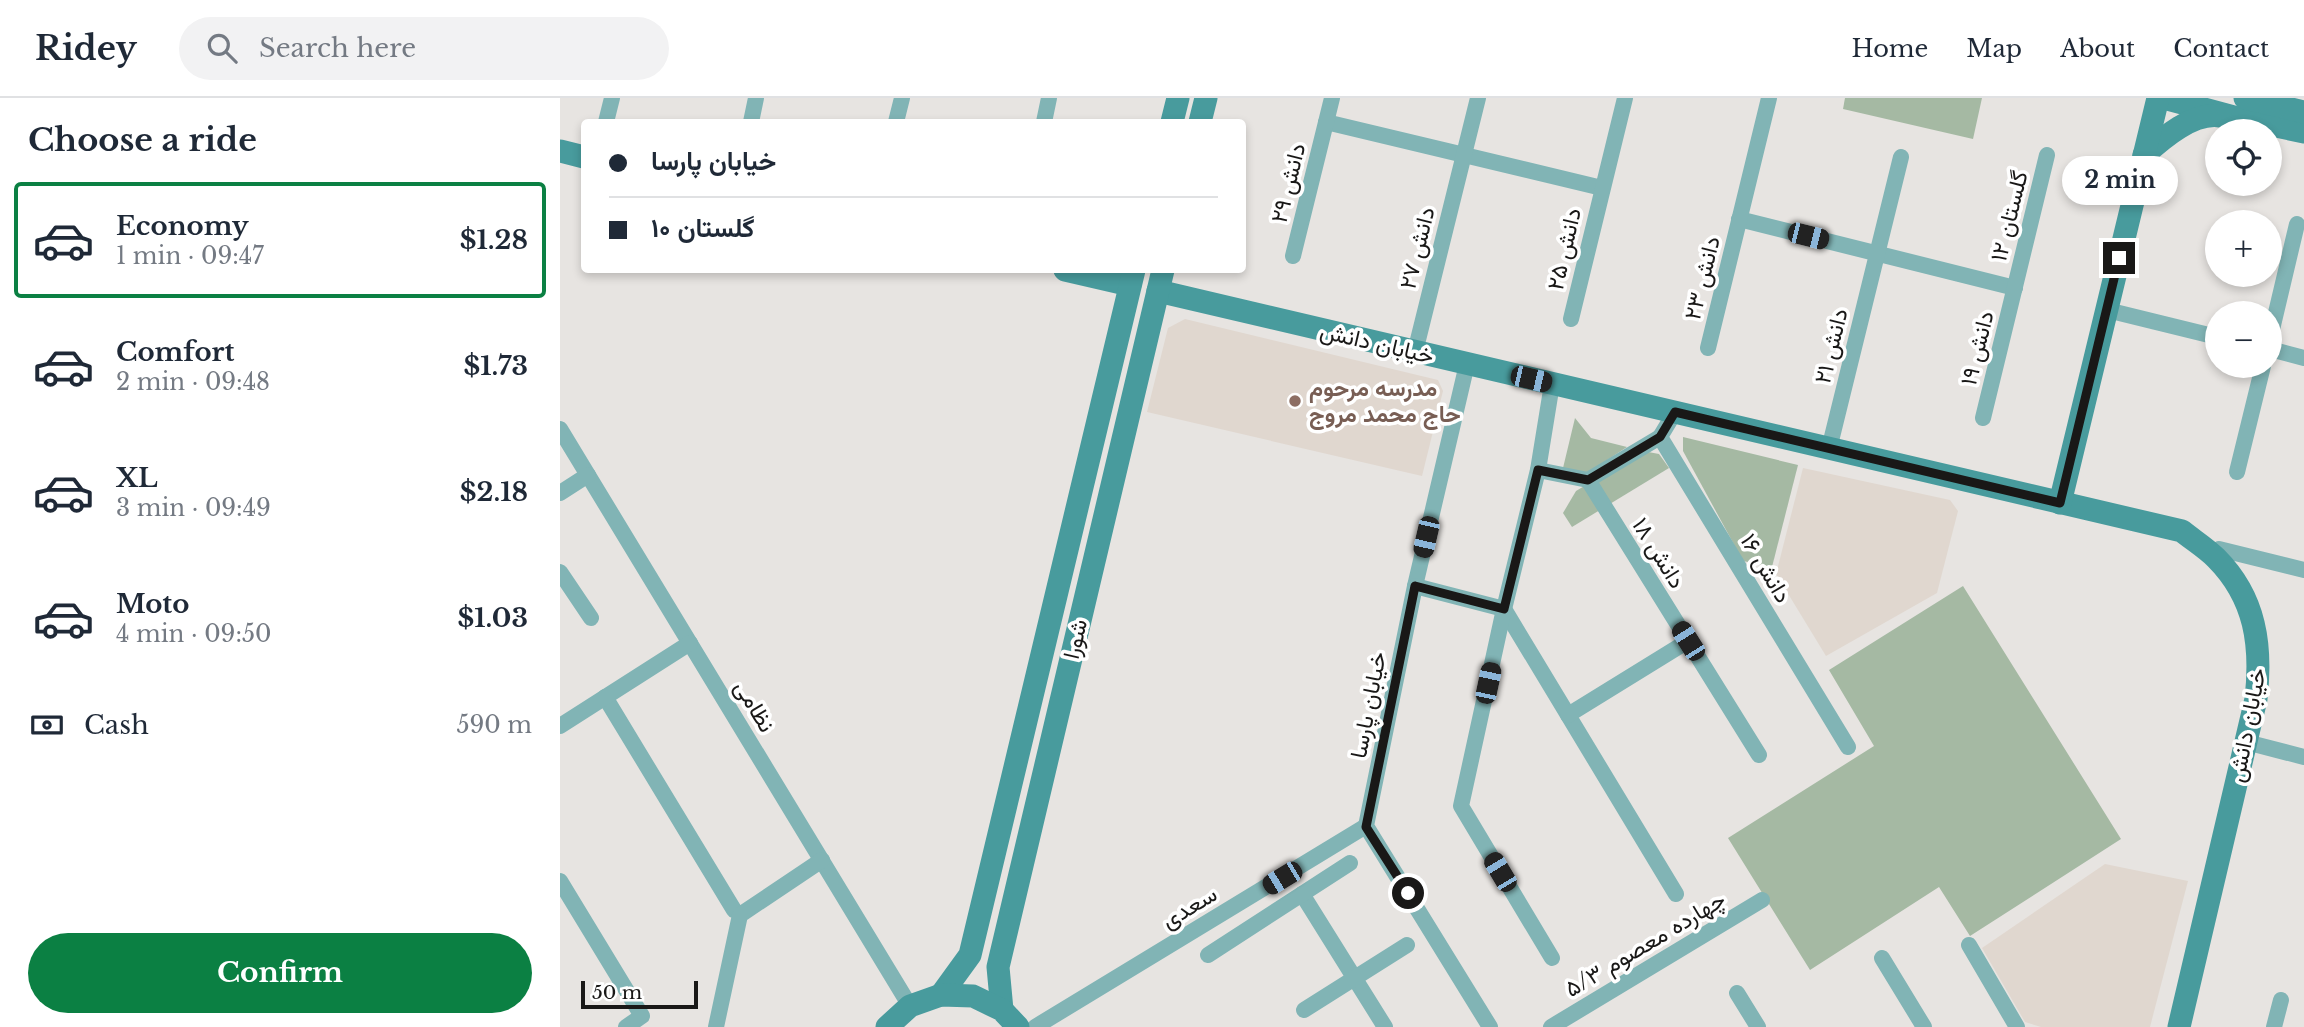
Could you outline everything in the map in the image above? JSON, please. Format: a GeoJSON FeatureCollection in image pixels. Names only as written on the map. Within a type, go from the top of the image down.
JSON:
{"type":"FeatureCollection","features":[{"type":"Feature","properties":{"kind":"street"},"geometry":{"type":"LineString","coordinates":[[607,119],[612,98]]}},
{"type":"Feature","properties":{"kind":"street"},"geometry":{"type":"LineString","coordinates":[[752,119],[756,98]]}},
{"type":"Feature","properties":{"kind":"street"},"geometry":{"type":"LineString","coordinates":[[897,119],[902,98]]}},
{"type":"Feature","properties":{"kind":"street"},"geometry":{"type":"LineString","coordinates":[[1045,119],[1049,98]]}},
{"type":"Feature","properties":{"kind":"street"},"geometry":{"type":"LineString","coordinates":[[1173,119],[1178,98]]}},
{"type":"Feature","properties":{"kind":"street"},"geometry":{"type":"LineString","coordinates":[[1201,119],[1206,98]]}},
{"type":"Feature","properties":{"kind":"street","name":"دانش ۲۹"},"geometry":{"type":"LineString","coordinates":[[1293,256],[1332,98]]}},
{"type":"Feature","properties":{"kind":"street","name":"دانش ۲۷"},"geometry":{"type":"LineString","coordinates":[[1415,352],[1478,98]]}},
{"type":"Feature","properties":{"kind":"street","name":"دانش ۲۵"},"geometry":{"type":"LineString","coordinates":[[1571,319],[1625,98]]}},
{"type":"Feature","properties":{"kind":"street","name":"دانش ۲۳"},"geometry":{"type":"LineString","coordinates":[[1708,348],[1769,98]]}},
{"type":"Feature","properties":{"kind":"street"},"geometry":{"type":"LineString","coordinates":[[2060,503],[2144,155],[2161,98],[2304,112]]}},
{"type":"Feature","properties":{"kind":"street"},"geometry":{"type":"LineString","coordinates":[[2144,155],[2164,137],[2188,124],[2242,108],[2304,132]]}},
{"type":"Feature","properties":{"kind":"street"},"geometry":{"type":"LineString","coordinates":[[1326,121],[1602,188]]}},
{"type":"Feature","properties":{"kind":"street"},"geometry":{"type":"LineString","coordinates":[[560,151],[581,156]]}},
{"type":"Feature","properties":{"kind":"street","name":"گلستان ۱۲"},"geometry":{"type":"LineString","coordinates":[[2015,288],[2048,155]]}},
{"type":"Feature","properties":{"kind":"street","name":"دانش ۲۱"},"geometry":{"type":"LineString","coordinates":[[1829,449],[1900,157]]}},
{"type":"Feature","properties":{"kind":"street"},"geometry":{"type":"LineString","coordinates":[[1740,219],[2015,288]]}},
{"type":"Feature","properties":{"kind":"street"},"geometry":{"type":"LineString","coordinates":[[2279,301],[2297,224]]}},
{"type":"Feature","properties":{"kind":"street"},"geometry":{"type":"LineString","coordinates":[[1094,273],[1132,277]]}},
{"type":"Feature","properties":{"kind":"street","name":"شورا"},"geometry":{"type":"LineString","coordinates":[[941,995],[970,957],[1132,277]]}},
{"type":"Feature","properties":{"kind":"street","name":"خیابان دانش"},"geometry":{"type":"LineString","coordinates":[[1160,280],[1415,352],[2182,531],[2217,559],[2239,588],[2255,624],[2260,664],[2256,699],[2179,1027]]}},
{"type":"Feature","properties":{"kind":"street","name":"شورا"},"geometry":{"type":"LineString","coordinates":[[1002,1010],[998,967],[1160,280]]}},
{"type":"Feature","properties":{"kind":"street","name":"دانش ۱۹"},"geometry":{"type":"LineString","coordinates":[[1983,418],[2015,288]]}},
{"type":"Feature","properties":{"kind":"street"},"geometry":{"type":"LineString","coordinates":[[2107,310],[2205,334]]}},
{"type":"Feature","properties":{"kind":"street"},"geometry":{"type":"LineString","coordinates":[[2282,352],[2304,358]]}},
{"type":"Feature","properties":{"kind":"street","name":"خیابان پارسا"},"geometry":{"type":"LineString","coordinates":[[1366,827],[1415,586],[1467,364]]}},
{"type":"Feature","properties":{"kind":"street"},"geometry":{"type":"LineString","coordinates":[[2237,472],[2260,378]]}},
{"type":"Feature","properties":{"kind":"street"},"geometry":{"type":"LineString","coordinates":[[1552,384],[1538,470],[1461,806],[1552,958]]}},
{"type":"Feature","properties":{"kind":"street"},"geometry":{"type":"LineString","coordinates":[[1538,470],[1588,480],[1660,437],[1675,412]]}},
{"type":"Feature","properties":{"kind":"street","name":"نظامی"},"geometry":{"type":"LineString","coordinates":[[560,429],[911,1006]]}},
{"type":"Feature","properties":{"kind":"street","name":"دانش ۱۶"},"geometry":{"type":"LineString","coordinates":[[1660,437],[1848,747]]}},
{"type":"Feature","properties":{"kind":"street"},"geometry":{"type":"LineString","coordinates":[[560,493],[588,475]]}},
{"type":"Feature","properties":{"kind":"street","name":"دانش ۱۸"},"geometry":{"type":"LineString","coordinates":[[1588,480],[1759,755]]}},
{"type":"Feature","properties":{"kind":"street"},"geometry":{"type":"LineString","coordinates":[[2219,549],[2304,570]]}},
{"type":"Feature","properties":{"kind":"street"},"geometry":{"type":"LineString","coordinates":[[560,572],[591,618]]}},
{"type":"Feature","properties":{"kind":"street"},"geometry":{"type":"LineString","coordinates":[[1415,586],[1504,609],[1676,894]]}},
{"type":"Feature","properties":{"kind":"street"},"geometry":{"type":"LineString","coordinates":[[1569,715],[1688,641]]}},
{"type":"Feature","properties":{"kind":"street"},"geometry":{"type":"LineString","coordinates":[[560,726],[690,643]]}},
{"type":"Feature","properties":{"kind":"street"},"geometry":{"type":"LineString","coordinates":[[605,697],[734,910]]}},
{"type":"Feature","properties":{"kind":"street"},"geometry":{"type":"LineString","coordinates":[[2246,742],[2304,757]]}},
{"type":"Feature","properties":{"kind":"street"},"geometry":{"type":"LineString","coordinates":[[1366,827],[1490,1027]]}},
{"type":"Feature","properties":{"kind":"street","name":"سعدی"},"geometry":{"type":"LineString","coordinates":[[1035,1027],[1366,827]]}},
{"type":"Feature","properties":{"kind":"street"},"geometry":{"type":"LineString","coordinates":[[716,1027],[740,915],[822,860]]}},
{"type":"Feature","properties":{"kind":"street"},"geometry":{"type":"LineString","coordinates":[[1208,956],[1350,863]]}},
{"type":"Feature","properties":{"kind":"street"},"geometry":{"type":"LineString","coordinates":[[560,881],[642,1016],[626,1027]]}},
{"type":"Feature","properties":{"kind":"street"},"geometry":{"type":"LineString","coordinates":[[1302,894],[1385,1027]]}},
{"type":"Feature","properties":{"kind":"street","name":"چهارده معصوم ۵/۳"},"geometry":{"type":"LineString","coordinates":[[1550,1027],[1762,900]]}},
{"type":"Feature","properties":{"kind":"street"},"geometry":{"type":"LineString","coordinates":[[1304,1010],[1407,945]]}},
{"type":"Feature","properties":{"kind":"street"},"geometry":{"type":"LineString","coordinates":[[1969,945],[2017,1027]]}},
{"type":"Feature","properties":{"kind":"street"},"geometry":{"type":"LineString","coordinates":[[970,957],[974,964],[990,969],[998,967]]}},
{"type":"Feature","properties":{"kind":"street"},"geometry":{"type":"LineString","coordinates":[[1882,958],[1924,1027]]}},
{"type":"Feature","properties":{"kind":"street"},"geometry":{"type":"LineString","coordinates":[[1737,993],[1758,1027]]}},
{"type":"Feature","properties":{"kind":"street"},"geometry":{"type":"LineString","coordinates":[[887,1027],[911,1006],[941,995],[973,996],[1002,1010],[1018,1027]]}},
{"type":"Feature","properties":{"kind":"street"},"geometry":{"type":"LineString","coordinates":[[2274,1027],[2281,1000]]}},
{"type":"Feature","properties":{"kind":"shaded area","name":"مدرسه مرحوم حاج محمد مروج"},"geometry":{"type":"Polygon","coordinates":[[[1185,319],[1438,380],[1443,391],[1422,476],[1147,412],[1168,328],[1185,319]]]}},
{"type":"Feature","properties":{"kind":"shaded area"},"geometry":{"type":"Polygon","coordinates":[[[1803,468],[1950,500],[1958,511],[1937,593],[1826,656],[1776,574],[1803,468]]]}},
{"type":"Feature","properties":{"kind":"shaded area"},"geometry":{"type":"Polygon","coordinates":[[[2105,864],[2188,881],[2150,1027],[2041,1027],[2025,1022],[1982,948],[2105,864]]]}},
{"type":"Feature","properties":{"kind":"green space"},"geometry":{"type":"Polygon","coordinates":[[[1845,98],[1982,98],[1973,139],[1843,109],[1845,98]]]}},
{"type":"Feature","properties":{"kind":"green space"},"geometry":{"type":"Polygon","coordinates":[[[1575,418],[1591,438],[1627,447],[1587,473],[1563,468],[1575,418]]]}},
{"type":"Feature","properties":{"kind":"green space"},"geometry":{"type":"Polygon","coordinates":[[[1683,437],[1798,465],[1772,567],[1743,561],[1683,451],[1683,437]]]}},
{"type":"Feature","properties":{"kind":"green space"},"geometry":{"type":"Polygon","coordinates":[[[1643,451],[1659,454],[1669,468],[1572,527],[1563,513],[1576,491],[1643,451]]]}},
{"type":"Feature","properties":{"kind":"green space"},"geometry":{"type":"Polygon","coordinates":[[[1963,586],[2121,839],[1970,936],[1939,887],[1810,970],[1728,838],[1874,746],[1829,670],[1963,586]]]}},
{"type":"Feature","properties":{"kind":"place","name":"مدرسه مرحوم حاج محمد مروج"},"geometry":{"type":"Point","coordinates":[1295,401]}},
{"type":"Feature","properties":{"kind":"route"},"geometry":{"type":"LineString","coordinates":[[1408,893],[1366,827],[1415,586],[1504,609],[1538,470],[1588,480],[1660,437],[1675,412],[2060,503],[2119,258]]}}]}
